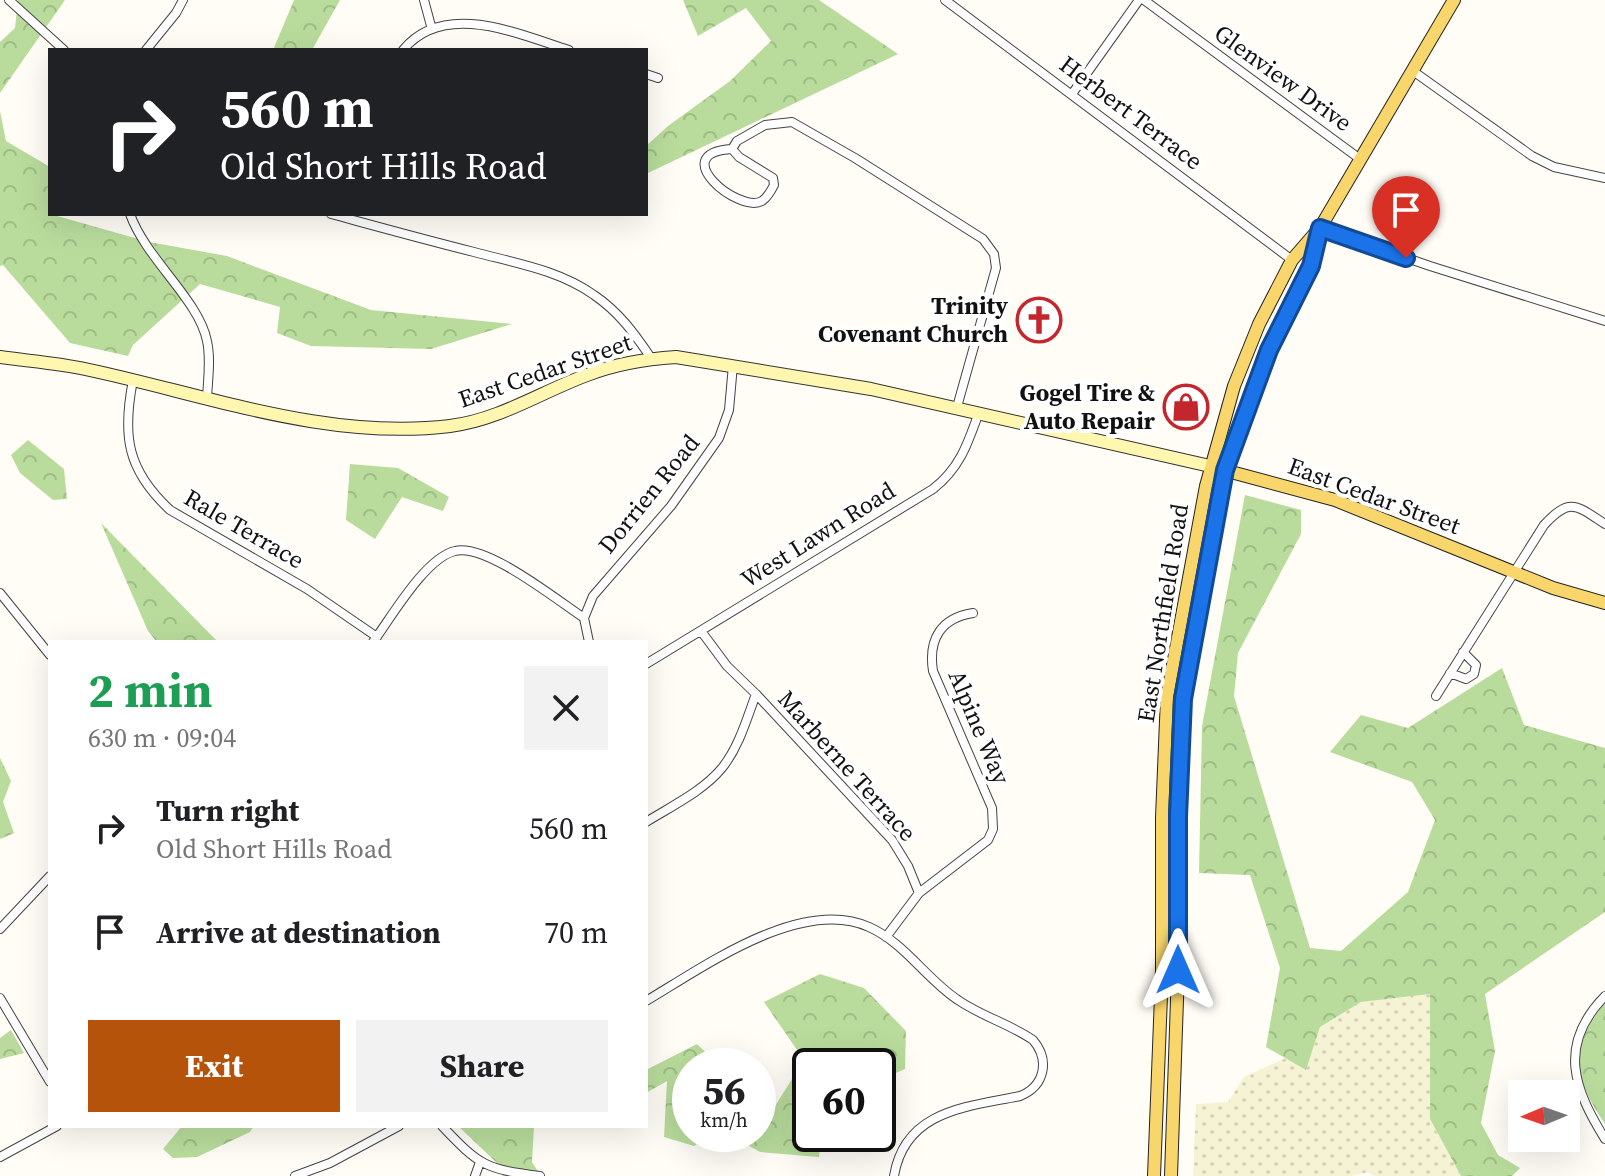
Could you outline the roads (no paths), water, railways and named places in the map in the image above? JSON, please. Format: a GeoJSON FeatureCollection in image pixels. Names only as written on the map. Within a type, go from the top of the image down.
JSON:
{"type":"FeatureCollection","features":[{"type":"Feature","properties":{"kind":"main road","name":"East Northfield Road"},"geometry":{"type":"LineString","coordinates":[[1154,1176],[1167,697],[1210,466],[1234,386],[1259,324],[1292,260],[1320,228],[1454,0]]}},
{"type":"Feature","properties":{"kind":"main road","name":"East Northfield Road"},"geometry":{"type":"LineString","coordinates":[[1171,1176],[1183,699],[1225,470],[1280,325],[1311,266],[1320,228]]}},
{"type":"Feature","properties":{"kind":"main road"},"geometry":{"type":"LineString","coordinates":[[1280,325],[1277,315],[1299,270],[1292,260]]}},
{"type":"Feature","properties":{"kind":"main road","name":"East Cedar Street"},"geometry":{"type":"LineString","coordinates":[[0,357],[82,368],[316,422],[376,428],[447,426],[482,421],[586,375],[651,358],[676,357],[733,365],[957,407],[1210,466],[1335,500],[1553,588],[1605,603]]}},
{"type":"Feature","properties":{"kind":"main road"},"geometry":{"type":"LineString","coordinates":[[1166,728],[1182,728]]}},
{"type":"Feature","properties":{"kind":"main road"},"geometry":{"type":"LineString","coordinates":[[1162,867],[1178,867]]}},
{"type":"Feature","properties":{"kind":"main road"},"geometry":{"type":"LineString","coordinates":[[1160,1009],[1177,1007]]}},
{"type":"Feature","properties":{"kind":"main road"},"geometry":{"type":"LineString","coordinates":[[1157,1146],[1173,1147]]}},
{"type":"Feature","properties":{"kind":"street"},"geometry":{"type":"LineString","coordinates":[[9,0],[62,48]]}},
{"type":"Feature","properties":{"kind":"street"},"geometry":{"type":"LineString","coordinates":[[148,48],[183,0]]}},
{"type":"Feature","properties":{"kind":"street"},"geometry":{"type":"LineString","coordinates":[[424,0],[431,26]]}},
{"type":"Feature","properties":{"kind":"street","name":"Herbert Terrace"},"geometry":{"type":"LineString","coordinates":[[945,0],[1292,260]]}},
{"type":"Feature","properties":{"kind":"street"},"geometry":{"type":"LineString","coordinates":[[1072,94],[1141,0]]}},
{"type":"Feature","properties":{"kind":"street","name":"Glenview Drive"},"geometry":{"type":"LineString","coordinates":[[1141,0],[1360,159]]}},
{"type":"Feature","properties":{"kind":"street"},"geometry":{"type":"LineString","coordinates":[[404,48],[431,26],[465,21],[481,22],[563,48]]}},
{"type":"Feature","properties":{"kind":"street"},"geometry":{"type":"LineString","coordinates":[[1413,71],[1532,156],[1554,167],[1605,178]]}},
{"type":"Feature","properties":{"kind":"street"},"geometry":{"type":"LineString","coordinates":[[648,75],[658,78]]}},
{"type":"Feature","properties":{"kind":"street"},"geometry":{"type":"LineString","coordinates":[[732,149],[739,157],[773,178],[774,185],[764,200],[756,203],[742,201],[709,179],[705,173],[706,160],[711,154],[732,149],[737,141],[765,125],[792,122],[983,239],[994,254],[996,268],[957,407]]}},
{"type":"Feature","properties":{"kind":"street"},"geometry":{"type":"LineString","coordinates":[[131,216],[135,230],[203,328],[209,355],[207,398]]}},
{"type":"Feature","properties":{"kind":"street"},"geometry":{"type":"LineString","coordinates":[[340,216],[538,269],[572,282],[596,296],[617,314],[651,358]]}},
{"type":"Feature","properties":{"kind":"street"},"geometry":{"type":"LineString","coordinates":[[1320,228],[1605,321]]}},
{"type":"Feature","properties":{"kind":"street","name":"Dorrien Road"},"geometry":{"type":"LineString","coordinates":[[584,618],[593,596],[671,506],[719,438],[729,410],[733,365]]}},
{"type":"Feature","properties":{"kind":"street","name":"Rale Terrace"},"geometry":{"type":"LineString","coordinates":[[133,380],[127,415],[129,448],[143,481],[154,495],[170,510],[307,589],[375,640]]}},
{"type":"Feature","properties":{"kind":"street","name":"West Lawn Road"},"geometry":{"type":"LineString","coordinates":[[648,663],[948,477],[965,450],[979,412]]}},
{"type":"Feature","properties":{"kind":"street"},"geometry":{"type":"LineString","coordinates":[[1436,696],[1544,525],[1560,508],[1573,506],[1605,524]]}},
{"type":"Feature","properties":{"kind":"street"},"geometry":{"type":"LineString","coordinates":[[375,640],[433,564],[454,551],[468,550],[503,563],[584,618],[589,640]]}},
{"type":"Feature","properties":{"kind":"street"},"geometry":{"type":"LineString","coordinates":[[0,593],[48,653]]}},
{"type":"Feature","properties":{"kind":"street","name":"Alpine Way"},"geometry":{"type":"LineString","coordinates":[[919,893],[988,840],[993,829],[992,808],[933,671],[931,658],[937,634],[946,624],[958,615],[973,613]]}},
{"type":"Feature","properties":{"kind":"street","name":"Marberne Terrace"},"geometry":{"type":"LineString","coordinates":[[701,631],[727,666],[892,840],[908,866],[919,893]]}},
{"type":"Feature","properties":{"kind":"street"},"geometry":{"type":"LineString","coordinates":[[1450,673],[1466,679],[1474,674],[1476,665],[1463,652]]}},
{"type":"Feature","properties":{"kind":"street"},"geometry":{"type":"LineString","coordinates":[[648,821],[682,800],[722,769],[741,733],[756,694]]}},
{"type":"Feature","properties":{"kind":"street"},"geometry":{"type":"LineString","coordinates":[[0,929],[48,878]]}},
{"type":"Feature","properties":{"kind":"street"},"geometry":{"type":"LineString","coordinates":[[886,937],[919,893]]}},
{"type":"Feature","properties":{"kind":"street"},"geometry":{"type":"LineString","coordinates":[[648,1000],[746,942],[788,927],[831,920],[851,921],[869,926],[886,937],[957,999],[1033,1040],[1041,1051],[1044,1065],[1041,1078],[1027,1094],[952,1111],[923,1124],[906,1143],[894,1176]]}},
{"type":"Feature","properties":{"kind":"street"},"geometry":{"type":"LineString","coordinates":[[1605,996],[1582,1029],[1575,1068],[1580,1097],[1605,1139]]}},
{"type":"Feature","properties":{"kind":"street"},"geometry":{"type":"LineString","coordinates":[[0,998],[48,1079]]}},
{"type":"Feature","properties":{"kind":"street"},"geometry":{"type":"LineString","coordinates":[[0,1157],[53,1128]]}},
{"type":"Feature","properties":{"kind":"street"},"geometry":{"type":"LineString","coordinates":[[295,1176],[330,1163],[395,1128]]}},
{"type":"Feature","properties":{"kind":"street"},"geometry":{"type":"LineString","coordinates":[[444,1128],[480,1162],[497,1170],[540,1176]]}},
{"type":"Feature","properties":{"kind":"street"},"geometry":{"type":"LineString","coordinates":[[475,1176],[480,1162]]}},
{"type":"Feature","properties":{"kind":"place","name":"Trinity Covenant Church"},"geometry":{"type":"Point","coordinates":[1039,320]}},
{"type":"Feature","properties":{"kind":"place","name":"Gogel Tire & Auto Repair"},"geometry":{"type":"Point","coordinates":[1186,407]}}]}
